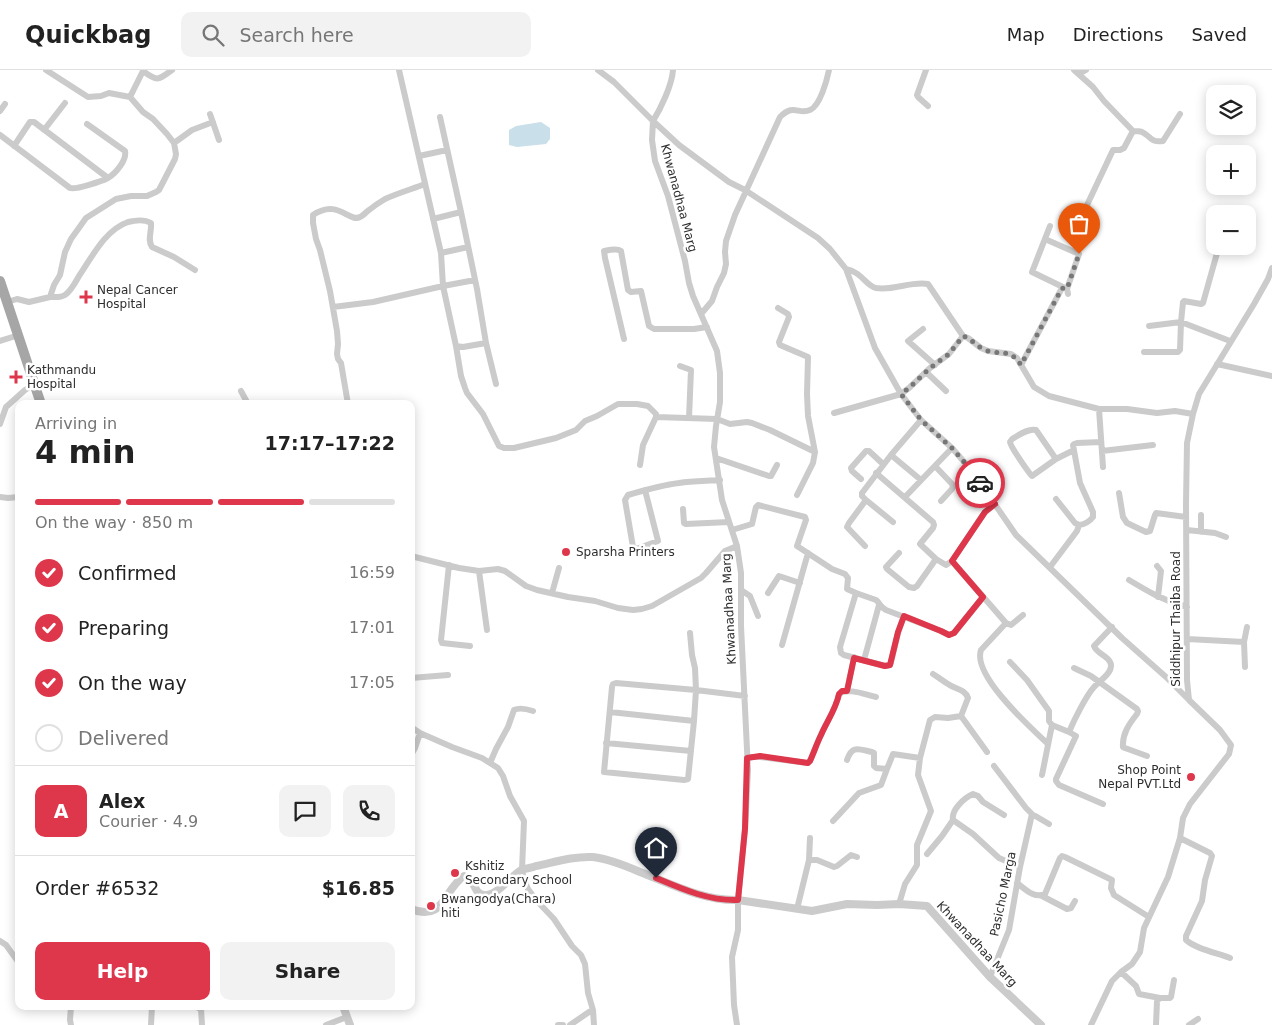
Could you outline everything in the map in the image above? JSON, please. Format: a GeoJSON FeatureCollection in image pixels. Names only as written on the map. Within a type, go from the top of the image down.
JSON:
{"type":"FeatureCollection","features":[{"type":"Feature","properties":{"kind":"main road"},"geometry":{"type":"LineString","coordinates":[[0,281],[40,400]]}},
{"type":"Feature","properties":{"kind":"street"},"geometry":{"type":"LineString","coordinates":[[46,70],[88,97],[109,93],[130,97],[167,134],[176,149],[175,159],[159,190],[147,196],[131,196],[116,199],[86,218],[71,239],[65,252],[60,275],[50,297]]}},
{"type":"Feature","properties":{"kind":"street"},"geometry":{"type":"LineString","coordinates":[[130,97],[143,71],[154,79],[160,78],[172,70]]}},
{"type":"Feature","properties":{"kind":"street"},"geometry":{"type":"LineString","coordinates":[[398,70],[441,253],[443,286],[456,346],[460,376],[467,393],[483,414],[499,446],[514,448],[538,443],[576,430],[585,421],[598,416],[618,404],[637,404],[648,406],[656,414],[643,445],[640,466]]}},
{"type":"Feature","properties":{"kind":"street"},"geometry":{"type":"LineString","coordinates":[[598,70],[614,82],[679,145],[729,182],[745,190],[818,238],[830,249],[846,269],[875,348],[901,394],[921,420],[952,448],[972,471],[1016,535],[1189,700]]}},
{"type":"Feature","properties":{"kind":"street"},"geometry":{"type":"LineString","coordinates":[[653,121],[670,86],[673,70]]}},
{"type":"Feature","properties":{"kind":"street"},"geometry":{"type":"LineString","coordinates":[[701,314],[712,301],[724,274],[726,241],[734,215],[780,116],[786,111],[808,111],[813,109],[820,98],[829,70]]}},
{"type":"Feature","properties":{"kind":"street"},"geometry":{"type":"LineString","coordinates":[[926,70],[917,95],[928,106]]}},
{"type":"Feature","properties":{"kind":"street"},"geometry":{"type":"LineString","coordinates":[[1077,72],[1086,70]]}},
{"type":"Feature","properties":{"kind":"street"},"geometry":{"type":"LineString","coordinates":[[1077,72],[1094,87],[1104,101],[1133,131],[1141,131],[1154,141],[1163,141],[1180,114]]}},
{"type":"Feature","properties":{"kind":"street"},"geometry":{"type":"LineString","coordinates":[[44,130],[65,103]]}},
{"type":"Feature","properties":{"kind":"street"},"geometry":{"type":"LineString","coordinates":[[0,111],[5,104]]}},
{"type":"Feature","properties":{"kind":"street"},"geometry":{"type":"LineString","coordinates":[[210,114],[219,140]]}},
{"type":"Feature","properties":{"kind":"street"},"geometry":{"type":"LineString","coordinates":[[440,117],[496,384]]}},
{"type":"Feature","properties":{"kind":"street","name":"Khwanadhaa Marg"},"geometry":{"type":"LineString","coordinates":[[653,121],[652,140],[655,161],[668,196],[693,296],[717,351],[719,366],[720,402],[714,448],[722,500],[737,546],[741,573],[741,626],[747,758],[745,829],[738,900]]}},
{"type":"Feature","properties":{"kind":"street"},"geometry":{"type":"LineString","coordinates":[[14,146],[30,122],[34,122],[108,178]]}},
{"type":"Feature","properties":{"kind":"street"},"geometry":{"type":"LineString","coordinates":[[174,143],[192,130],[213,122]]}},
{"type":"Feature","properties":{"kind":"street"},"geometry":{"type":"LineString","coordinates":[[0,135],[70,188],[76,189],[108,178],[117,171],[126,156],[125,152],[87,124]]}},
{"type":"Feature","properties":{"kind":"street"},"geometry":{"type":"LineString","coordinates":[[1088,205],[1113,150],[1124,148],[1133,131]]}},
{"type":"Feature","properties":{"kind":"street"},"geometry":{"type":"LineString","coordinates":[[419,156],[447,150]]}},
{"type":"Feature","properties":{"kind":"street"},"geometry":{"type":"LineString","coordinates":[[347,400],[341,363],[337,354],[337,331],[333,307],[313,223],[314,215],[332,209],[341,211],[354,218],[360,218],[385,199],[426,184]]}},
{"type":"Feature","properties":{"kind":"street"},"geometry":{"type":"LineString","coordinates":[[434,219],[461,212]]}},
{"type":"Feature","properties":{"kind":"street"},"geometry":{"type":"LineString","coordinates":[[7,302],[17,299],[29,302],[63,296],[70,291],[109,234],[121,224],[134,220],[151,223],[150,245],[152,248],[174,257],[195,270]]}},
{"type":"Feature","properties":{"kind":"street"},"geometry":{"type":"LineString","coordinates":[[1050,226],[1032,272],[1066,290]]}},
{"type":"Feature","properties":{"kind":"street"},"geometry":{"type":"LineString","coordinates":[[1021,365],[1066,290],[1079,254],[1045,239]]}},
{"type":"Feature","properties":{"kind":"street"},"geometry":{"type":"LineString","coordinates":[[441,253],[468,247]]}},
{"type":"Feature","properties":{"kind":"street"},"geometry":{"type":"LineString","coordinates":[[624,339],[604,251],[616,249],[620,251],[628,290],[630,292],[641,292],[651,328],[694,329],[707,327]]}},
{"type":"Feature","properties":{"kind":"street"},"geometry":{"type":"LineString","coordinates":[[1144,352],[1178,352],[1180,350],[1180,322],[1183,301],[1203,303],[1216,255]]}},
{"type":"Feature","properties":{"kind":"street","name":"Siddhipur Thaiba Road"},"geometry":{"type":"LineString","coordinates":[[1091,1025],[1112,981],[1132,964],[1140,952],[1144,928],[1168,877],[1184,818],[1190,804],[1229,754],[1231,745],[1220,730],[1189,700],[1187,680],[1187,443],[1199,394],[1268,279],[1272,268]]}},
{"type":"Feature","properties":{"kind":"street"},"geometry":{"type":"LineString","coordinates":[[846,269],[853,270],[874,288],[921,283],[928,284],[963,336],[988,351],[1011,354],[1017,358],[1034,387],[1049,396],[1099,409],[1175,411],[1193,414]]}},
{"type":"Feature","properties":{"kind":"street"},"geometry":{"type":"LineString","coordinates":[[333,307],[373,302],[475,280]]}},
{"type":"Feature","properties":{"kind":"street"},"geometry":{"type":"LineString","coordinates":[[778,308],[788,314],[789,317],[779,342],[780,345],[808,357],[808,416],[815,452],[813,464],[796,495]]}},
{"type":"Feature","properties":{"kind":"street"},"geometry":{"type":"LineString","coordinates":[[1148,326],[1180,322],[1230,341]]}},
{"type":"Feature","properties":{"kind":"street"},"geometry":{"type":"LineString","coordinates":[[923,329],[908,342],[935,364]]}},
{"type":"Feature","properties":{"kind":"street"},"geometry":{"type":"LineString","coordinates":[[0,341],[19,335]]}},
{"type":"Feature","properties":{"kind":"street"},"geometry":{"type":"LineString","coordinates":[[834,412],[901,394],[949,354],[963,336]]}},
{"type":"Feature","properties":{"kind":"street"},"geometry":{"type":"LineString","coordinates":[[456,346],[463,347],[486,343]]}},
{"type":"Feature","properties":{"kind":"street"},"geometry":{"type":"LineString","coordinates":[[1216,364],[1272,376]]}},
{"type":"Feature","properties":{"kind":"street"},"geometry":{"type":"LineString","coordinates":[[680,366],[691,370],[689,418]]}},
{"type":"Feature","properties":{"kind":"street"},"geometry":{"type":"LineString","coordinates":[[926,372],[946,391]]}},
{"type":"Feature","properties":{"kind":"street"},"geometry":{"type":"LineString","coordinates":[[0,424],[6,407],[25,390],[35,384]]}},
{"type":"Feature","properties":{"kind":"street"},"geometry":{"type":"LineString","coordinates":[[241,391],[246,400]]}},
{"type":"Feature","properties":{"kind":"street"},"geometry":{"type":"LineString","coordinates":[[1099,409],[1103,467]]}},
{"type":"Feature","properties":{"kind":"street"},"geometry":{"type":"LineString","coordinates":[[656,417],[718,419],[730,424],[752,423],[815,452]]}},
{"type":"Feature","properties":{"kind":"street"},"geometry":{"type":"LineString","coordinates":[[893,522],[866,500],[862,494],[883,464],[921,420]]}},
{"type":"Feature","properties":{"kind":"street"},"geometry":{"type":"LineString","coordinates":[[1056,459],[1036,430],[1028,430],[1010,441],[1010,444],[1031,475],[1034,475],[1056,459],[1074,450]]}},
{"type":"Feature","properties":{"kind":"street"},"geometry":{"type":"LineString","coordinates":[[1078,526],[1086,524],[1094,517],[1080,482],[1074,444],[1101,442]]}},
{"type":"Feature","properties":{"kind":"street"},"geometry":{"type":"LineString","coordinates":[[1102,451],[1153,445]]}},
{"type":"Feature","properties":{"kind":"street"},"geometry":{"type":"LineString","coordinates":[[905,497],[952,448]]}},
{"type":"Feature","properties":{"kind":"street"},"geometry":{"type":"LineString","coordinates":[[861,479],[851,468],[866,450],[883,464]]}},
{"type":"Feature","properties":{"kind":"street"},"geometry":{"type":"LineString","coordinates":[[891,455],[920,480]]}},
{"type":"Feature","properties":{"kind":"street"},"geometry":{"type":"LineString","coordinates":[[716,458],[768,476],[773,474],[777,465]]}},
{"type":"Feature","properties":{"kind":"street"},"geometry":{"type":"LineString","coordinates":[[936,466],[953,485],[952,489],[941,501]]}},
{"type":"Feature","properties":{"kind":"street"},"geometry":{"type":"LineString","coordinates":[[876,473],[934,525],[920,544],[936,559],[946,565],[952,561],[985,512],[995,504]]}},
{"type":"Feature","properties":{"kind":"street"},"geometry":{"type":"LineString","coordinates":[[646,490],[658,541],[636,549],[633,547],[625,500],[628,495],[646,490],[681,482],[720,480]]}},
{"type":"Feature","properties":{"kind":"street"},"geometry":{"type":"LineString","coordinates":[[1119,494],[1123,517],[1126,523],[1146,532],[1150,531],[1156,513],[1186,517]]}},
{"type":"Feature","properties":{"kind":"street"},"geometry":{"type":"LineString","coordinates":[[0,497],[15,497]]}},
{"type":"Feature","properties":{"kind":"street"},"geometry":{"type":"LineString","coordinates":[[1056,499],[1078,526]]}},
{"type":"Feature","properties":{"kind":"street"},"geometry":{"type":"LineString","coordinates":[[865,546],[847,527],[866,500]]}},
{"type":"Feature","properties":{"kind":"street"},"geometry":{"type":"LineString","coordinates":[[732,530],[752,524],[758,505],[805,517],[806,520],[798,546],[832,569],[845,574],[848,578],[847,589],[876,600],[886,610],[949,635],[954,633],[983,597]]}},
{"type":"Feature","properties":{"kind":"street"},"geometry":{"type":"LineString","coordinates":[[683,509],[684,523],[686,524],[730,522]]}},
{"type":"Feature","properties":{"kind":"street"},"geometry":{"type":"LineString","coordinates":[[1201,515],[1201,532]]}},
{"type":"Feature","properties":{"kind":"street"},"geometry":{"type":"LineString","coordinates":[[1050,567],[1077,531],[1078,526]]}},
{"type":"Feature","properties":{"kind":"street"},"geometry":{"type":"LineString","coordinates":[[1187,530],[1226,537]]}},
{"type":"Feature","properties":{"kind":"street"},"geometry":{"type":"LineString","coordinates":[[415,557],[459,568],[498,569],[526,586],[537,590],[633,610],[642,609],[662,600],[701,578],[725,551],[737,546]]}},
{"type":"Feature","properties":{"kind":"street"},"geometry":{"type":"LineString","coordinates":[[782,645],[808,553]]}},
{"type":"Feature","properties":{"kind":"street"},"geometry":{"type":"LineString","coordinates":[[899,553],[886,567],[910,587],[914,588],[936,559]]}},
{"type":"Feature","properties":{"kind":"street"},"geometry":{"type":"LineString","coordinates":[[952,561],[1009,626],[1023,615]]}},
{"type":"Feature","properties":{"kind":"street"},"geometry":{"type":"LineString","coordinates":[[449,565],[441,640],[442,643],[470,646]]}},
{"type":"Feature","properties":{"kind":"street"},"geometry":{"type":"LineString","coordinates":[[1157,566],[1162,573],[1158,597]]}},
{"type":"Feature","properties":{"kind":"street"},"geometry":{"type":"LineString","coordinates":[[552,593],[559,568]]}},
{"type":"Feature","properties":{"kind":"street"},"geometry":{"type":"LineString","coordinates":[[479,570],[487,630]]}},
{"type":"Feature","properties":{"kind":"street"},"geometry":{"type":"LineString","coordinates":[[768,593],[779,576],[800,583]]}},
{"type":"Feature","properties":{"kind":"street"},"geometry":{"type":"LineString","coordinates":[[1129,580],[1158,597],[1187,607]]}},
{"type":"Feature","properties":{"kind":"street"},"geometry":{"type":"LineString","coordinates":[[740,590],[750,596],[758,616]]}},
{"type":"Feature","properties":{"kind":"street"},"geometry":{"type":"LineString","coordinates":[[856,594],[840,651],[844,655],[885,666],[890,665],[904,616]]}},
{"type":"Feature","properties":{"kind":"street"},"geometry":{"type":"LineString","coordinates":[[864,660],[880,605]]}},
{"type":"Feature","properties":{"kind":"street"},"geometry":{"type":"LineString","coordinates":[[1006,623],[981,650],[982,667],[1000,695],[1048,744]]}},
{"type":"Feature","properties":{"kind":"street"},"geometry":{"type":"LineString","coordinates":[[1069,732],[1093,688],[1109,672],[1111,663],[1094,646],[1112,627]]}},
{"type":"Feature","properties":{"kind":"street"},"geometry":{"type":"LineString","coordinates":[[1245,667],[1244,642],[1247,627]]}},
{"type":"Feature","properties":{"kind":"street"},"geometry":{"type":"LineString","coordinates":[[690,633],[696,690],[688,779],[604,772],[613,684],[696,690],[745,696]]}},
{"type":"Feature","properties":{"kind":"street"},"geometry":{"type":"LineString","coordinates":[[1187,639],[1244,642]]}},
{"type":"Feature","properties":{"kind":"street"},"geometry":{"type":"LineString","coordinates":[[847,691],[854,658]]}},
{"type":"Feature","properties":{"kind":"street"},"geometry":{"type":"LineString","coordinates":[[1010,662],[1027,680],[1049,711],[1049,721],[1052,725],[1076,736],[1056,782],[1058,785],[1103,804]]}},
{"type":"Feature","properties":{"kind":"street"},"geometry":{"type":"LineString","coordinates":[[1074,668],[1091,676],[1137,709],[1138,711],[1127,727],[1122,744],[1125,748],[1147,756]]}},
{"type":"Feature","properties":{"kind":"street"},"geometry":{"type":"LineString","coordinates":[[933,674],[948,685],[968,695],[968,701],[961,716]]}},
{"type":"Feature","properties":{"kind":"street"},"geometry":{"type":"LineString","coordinates":[[415,678],[448,675]]}},
{"type":"Feature","properties":{"kind":"street"},"geometry":{"type":"LineString","coordinates":[[747,758],[760,756],[808,763],[842,691],[876,697]]}},
{"type":"Feature","properties":{"kind":"street"},"geometry":{"type":"LineString","coordinates":[[490,763],[508,727],[514,710],[526,709],[533,711]]}},
{"type":"Feature","properties":{"kind":"street"},"geometry":{"type":"LineString","coordinates":[[610,712],[694,721]]}},
{"type":"Feature","properties":{"kind":"street"},"geometry":{"type":"LineString","coordinates":[[961,716],[987,752]]}},
{"type":"Feature","properties":{"kind":"street"},"geometry":{"type":"LineString","coordinates":[[899,904],[905,884],[917,866],[917,845],[931,811],[918,774],[920,758],[930,720],[961,716]]}},
{"type":"Feature","properties":{"kind":"street"},"geometry":{"type":"LineString","coordinates":[[1042,775],[1052,725]]}},
{"type":"Feature","properties":{"kind":"street"},"geometry":{"type":"LineString","coordinates":[[415,730],[452,747],[482,758],[498,768],[503,776],[510,796],[524,821],[522,870],[524,880],[537,901],[554,919],[572,946],[581,955],[585,964],[594,1025]]}},
{"type":"Feature","properties":{"kind":"street"},"geometry":{"type":"LineString","coordinates":[[415,748],[420,733]]}},
{"type":"Feature","properties":{"kind":"street"},"geometry":{"type":"LineString","coordinates":[[606,743],[691,751]]}},
{"type":"Feature","properties":{"kind":"street"},"geometry":{"type":"LineString","coordinates":[[847,760],[852,750],[855,749],[872,752],[874,753],[874,766],[887,769]]}},
{"type":"Feature","properties":{"kind":"street"},"geometry":{"type":"LineString","coordinates":[[833,821],[859,793],[881,785],[894,754],[920,758]]}},
{"type":"Feature","properties":{"kind":"street"},"geometry":{"type":"LineString","coordinates":[[994,766],[1026,808],[1049,824]]}},
{"type":"Feature","properties":{"kind":"street"},"geometry":{"type":"LineString","coordinates":[[927,854],[953,820],[953,812],[969,796],[973,794],[978,796],[983,802],[1004,815]]}},
{"type":"Feature","properties":{"kind":"street","name":"Pasicho Marga"},"geometry":{"type":"LineString","coordinates":[[990,977],[1009,930],[1032,814]]}},
{"type":"Feature","properties":{"kind":"street"},"geometry":{"type":"LineString","coordinates":[[953,820],[973,834],[999,858],[1020,867]]}},
{"type":"Feature","properties":{"kind":"street"},"geometry":{"type":"LineString","coordinates":[[797,909],[809,860],[810,838]]}},
{"type":"Feature","properties":{"kind":"street"},"geometry":{"type":"LineString","coordinates":[[1180,838],[1210,853],[1212,856],[1205,880],[1202,901],[1186,936],[1186,940],[1203,949],[1230,958]]}},
{"type":"Feature","properties":{"kind":"street"},"geometry":{"type":"LineString","coordinates":[[809,860],[824,862],[834,867],[851,855],[857,856]]}},
{"type":"Feature","properties":{"kind":"street"},"geometry":{"type":"LineString","coordinates":[[1042,896],[1045,894],[1062,856],[1112,880],[1111,888],[1114,895],[1149,918]]}},
{"type":"Feature","properties":{"kind":"street","name":"Khwanadhaa Marg"},"geometry":{"type":"LineString","coordinates":[[415,911],[428,912],[438,909],[454,886],[464,876],[471,879],[477,892],[482,895],[488,895],[499,889],[522,870],[566,859],[593,857],[618,863],[672,885],[711,898],[727,901],[738,900],[812,911],[848,904],[927,906],[990,977],[1041,1025]]}},
{"type":"Feature","properties":{"kind":"street"},"geometry":{"type":"LineString","coordinates":[[1017,883],[1033,895],[1042,896],[1067,909],[1071,908],[1074,901]]}},
{"type":"Feature","properties":{"kind":"street"},"geometry":{"type":"LineString","coordinates":[[737,1025],[734,1005],[732,956],[738,930],[738,900]]}},
{"type":"Feature","properties":{"kind":"street"},"geometry":{"type":"LineString","coordinates":[[0,941],[6,945],[15,957]]}},
{"type":"Feature","properties":{"kind":"street"},"geometry":{"type":"LineString","coordinates":[[1121,972],[1136,986],[1139,994],[1160,998],[1170,998],[1172,996],[1174,980]]}},
{"type":"Feature","properties":{"kind":"street"},"geometry":{"type":"LineString","coordinates":[[1156,1025],[1157,1001],[1160,998]]}},
{"type":"Feature","properties":{"kind":"street"},"geometry":{"type":"LineString","coordinates":[[71,1010],[71,1025]]}},
{"type":"Feature","properties":{"kind":"street"},"geometry":{"type":"LineString","coordinates":[[151,1025],[152,1010]]}},
{"type":"Feature","properties":{"kind":"street"},"geometry":{"type":"LineString","coordinates":[[201,1010],[202,1025]]}},
{"type":"Feature","properties":{"kind":"street"},"geometry":{"type":"LineString","coordinates":[[570,1025],[593,1010]]}},
{"type":"Feature","properties":{"kind":"street"},"geometry":{"type":"LineString","coordinates":[[1189,1025],[1198,1019]]}},
{"type":"Feature","properties":{"kind":"street"},"geometry":{"type":"LineString","coordinates":[[326,1025],[349,1021]]}},
{"type":"Feature","properties":{"kind":"street"},"geometry":{"type":"LineString","coordinates":[[558,1025],[563,1025]]}},
{"type":"Feature","properties":{"kind":"water"},"geometry":{"type":"Polygon","coordinates":[[[541,122],[550,128],[550,139],[546,144],[517,147],[509,145],[509,130],[516,126],[541,122]]]}},
{"type":"Feature","properties":{"kind":"way so far"},"geometry":{"type":"LineString","coordinates":[[980,483],[952,448],[921,420],[901,394],[949,354],[963,336],[988,351],[1011,354],[1017,358],[1021,365],[1062,288],[1067,289],[1079,254]]}},
{"type":"Feature","properties":{"kind":"place","name":"Nepal Cancer Hospital"},"geometry":{"type":"Point","coordinates":[86,297]}},
{"type":"Feature","properties":{"kind":"place","name":"Kathmandu Hospital"},"geometry":{"type":"Point","coordinates":[16,377]}},
{"type":"Feature","properties":{"kind":"place","name":"Sparsha Printers"},"geometry":{"type":"Point","coordinates":[566,552]}},
{"type":"Feature","properties":{"kind":"place","name":"Shop Point Nepal PVT.Ltd"},"geometry":{"type":"Point","coordinates":[1191,777]}},
{"type":"Feature","properties":{"kind":"place","name":"Kshitiz Secondary School"},"geometry":{"type":"Point","coordinates":[455,873]}},
{"type":"Feature","properties":{"kind":"place","name":"Bwangodya(Chara) hiti"},"geometry":{"type":"Point","coordinates":[431,906]}},
{"type":"Feature","properties":{"kind":"route"},"geometry":{"type":"LineString","coordinates":[[656,878],[711,898],[727,901],[738,900],[745,829],[747,758],[760,756],[808,763],[831,716],[839,694],[842,691],[847,691],[854,658],[885,666],[890,665],[904,616],[949,635],[954,633],[983,597],[952,561],[985,512],[995,504],[980,483]]}}]}
